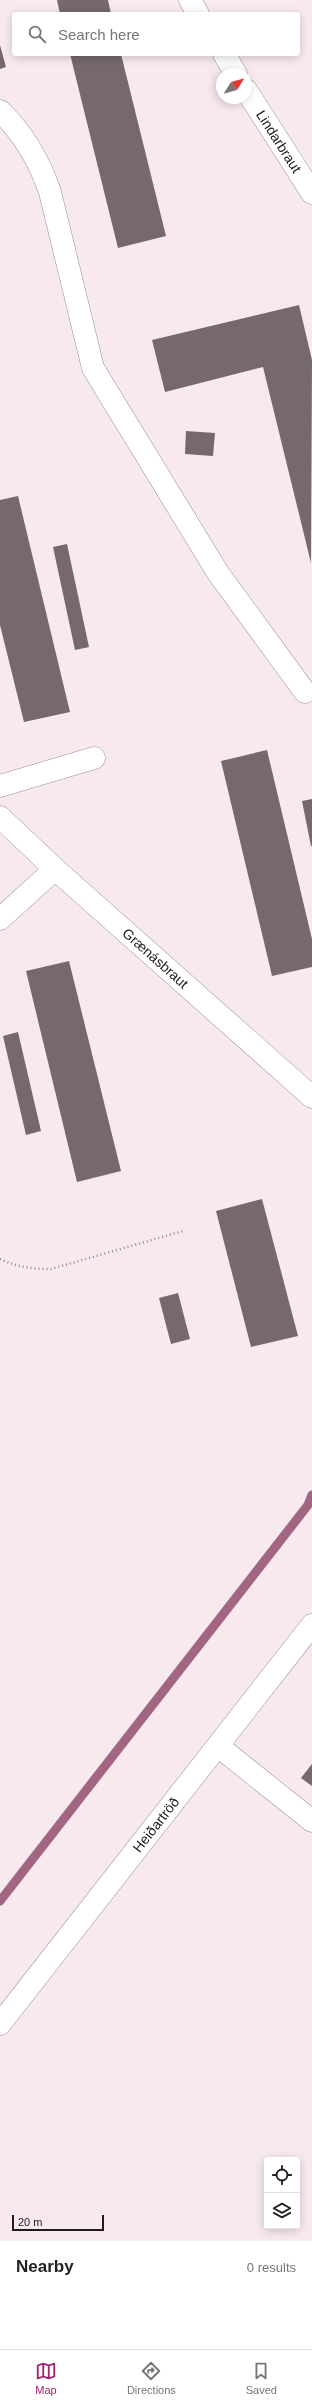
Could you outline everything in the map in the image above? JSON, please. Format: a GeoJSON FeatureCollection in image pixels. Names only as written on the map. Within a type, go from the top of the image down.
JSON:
{"type":"FeatureCollection","features":[{"type":"Feature","properties":{"kind":"street"},"geometry":{"type":"LineString","coordinates":[[190,0],[197,12]]}},
{"type":"Feature","properties":{"kind":"street"},"geometry":{"type":"LineString","coordinates":[[225,56],[232,68]]}},
{"type":"Feature","properties":{"kind":"street","name":"Lindarbraut"},"geometry":{"type":"LineString","coordinates":[[252,99],[312,194]]}},
{"type":"Feature","properties":{"kind":"street"},"geometry":{"type":"LineString","coordinates":[[0,111],[12,122],[29,144],[41,167],[50,192],[93,368],[218,573],[305,692]]}},
{"type":"Feature","properties":{"kind":"street"},"geometry":{"type":"LineString","coordinates":[[0,786],[94,758]]}},
{"type":"Feature","properties":{"kind":"street","name":"Grænásbraut"},"geometry":{"type":"LineString","coordinates":[[0,817],[55,869],[312,1097]]}},
{"type":"Feature","properties":{"kind":"street"},"geometry":{"type":"LineString","coordinates":[[0,919],[55,869]]}},
{"type":"Feature","properties":{"kind":"street","name":"Heiðartröð"},"geometry":{"type":"LineString","coordinates":[[0,2024],[312,1625]]}},
{"type":"Feature","properties":{"kind":"street"},"geometry":{"type":"LineString","coordinates":[[218,1746],[312,1821]]}},
{"type":"Feature","properties":{"kind":"path"},"geometry":{"type":"LineString","coordinates":[[0,1259],[13,1265],[32,1269],[51,1269],[183,1231]]}},
{"type":"Feature","properties":{"kind":"building"},"geometry":{"type":"Polygon","coordinates":[[[57,0],[108,0],[111,12],[60,12],[57,0]]]}},
{"type":"Feature","properties":{"kind":"building"},"geometry":{"type":"Polygon","coordinates":[[[0,45],[6,67],[0,69],[0,45]]]}},
{"type":"Feature","properties":{"kind":"building"},"geometry":{"type":"Polygon","coordinates":[[[70,56],[121,56],[166,236],[118,248],[70,56]]]}},
{"type":"Feature","properties":{"kind":"building"},"geometry":{"type":"Polygon","coordinates":[[[299,305],[312,360],[311,563],[263,367],[165,392],[152,340],[299,305]]]}},
{"type":"Feature","properties":{"kind":"building"},"geometry":{"type":"Polygon","coordinates":[[[186,431],[215,433],[213,456],[185,454],[186,431]]]}},
{"type":"Feature","properties":{"kind":"building"},"geometry":{"type":"Polygon","coordinates":[[[18,496],[70,712],[24,722],[0,625],[0,500],[18,496]]]}},
{"type":"Feature","properties":{"kind":"building"},"geometry":{"type":"Polygon","coordinates":[[[67,544],[89,647],[75,650],[53,547],[67,544]]]}},
{"type":"Feature","properties":{"kind":"building"},"geometry":{"type":"Polygon","coordinates":[[[267,750],[312,939],[312,967],[272,976],[221,761],[267,750]]]}},
{"type":"Feature","properties":{"kind":"building"},"geometry":{"type":"Polygon","coordinates":[[[312,799],[312,846],[311,846],[302,801],[312,799]]]}},
{"type":"Feature","properties":{"kind":"building"},"geometry":{"type":"Polygon","coordinates":[[[69,961],[121,1171],[77,1182],[26,971],[69,961]]]}},
{"type":"Feature","properties":{"kind":"building"},"geometry":{"type":"Polygon","coordinates":[[[18,1032],[41,1131],[26,1135],[3,1036],[18,1032]]]}},
{"type":"Feature","properties":{"kind":"building"},"geometry":{"type":"Polygon","coordinates":[[[262,1199],[298,1336],[251,1347],[216,1211],[262,1199]]]}},
{"type":"Feature","properties":{"kind":"building"},"geometry":{"type":"Polygon","coordinates":[[[178,1293],[190,1339],[171,1344],[159,1298],[178,1293]]]}},
{"type":"Feature","properties":{"kind":"building"},"geometry":{"type":"Polygon","coordinates":[[[312,1764],[312,1786],[301,1778],[312,1764]]]}},
{"type":"Feature","properties":{"kind":"waterway"},"geometry":{"type":"LineString","coordinates":[[0,1901],[308,1505],[312,1495]]}}]}
